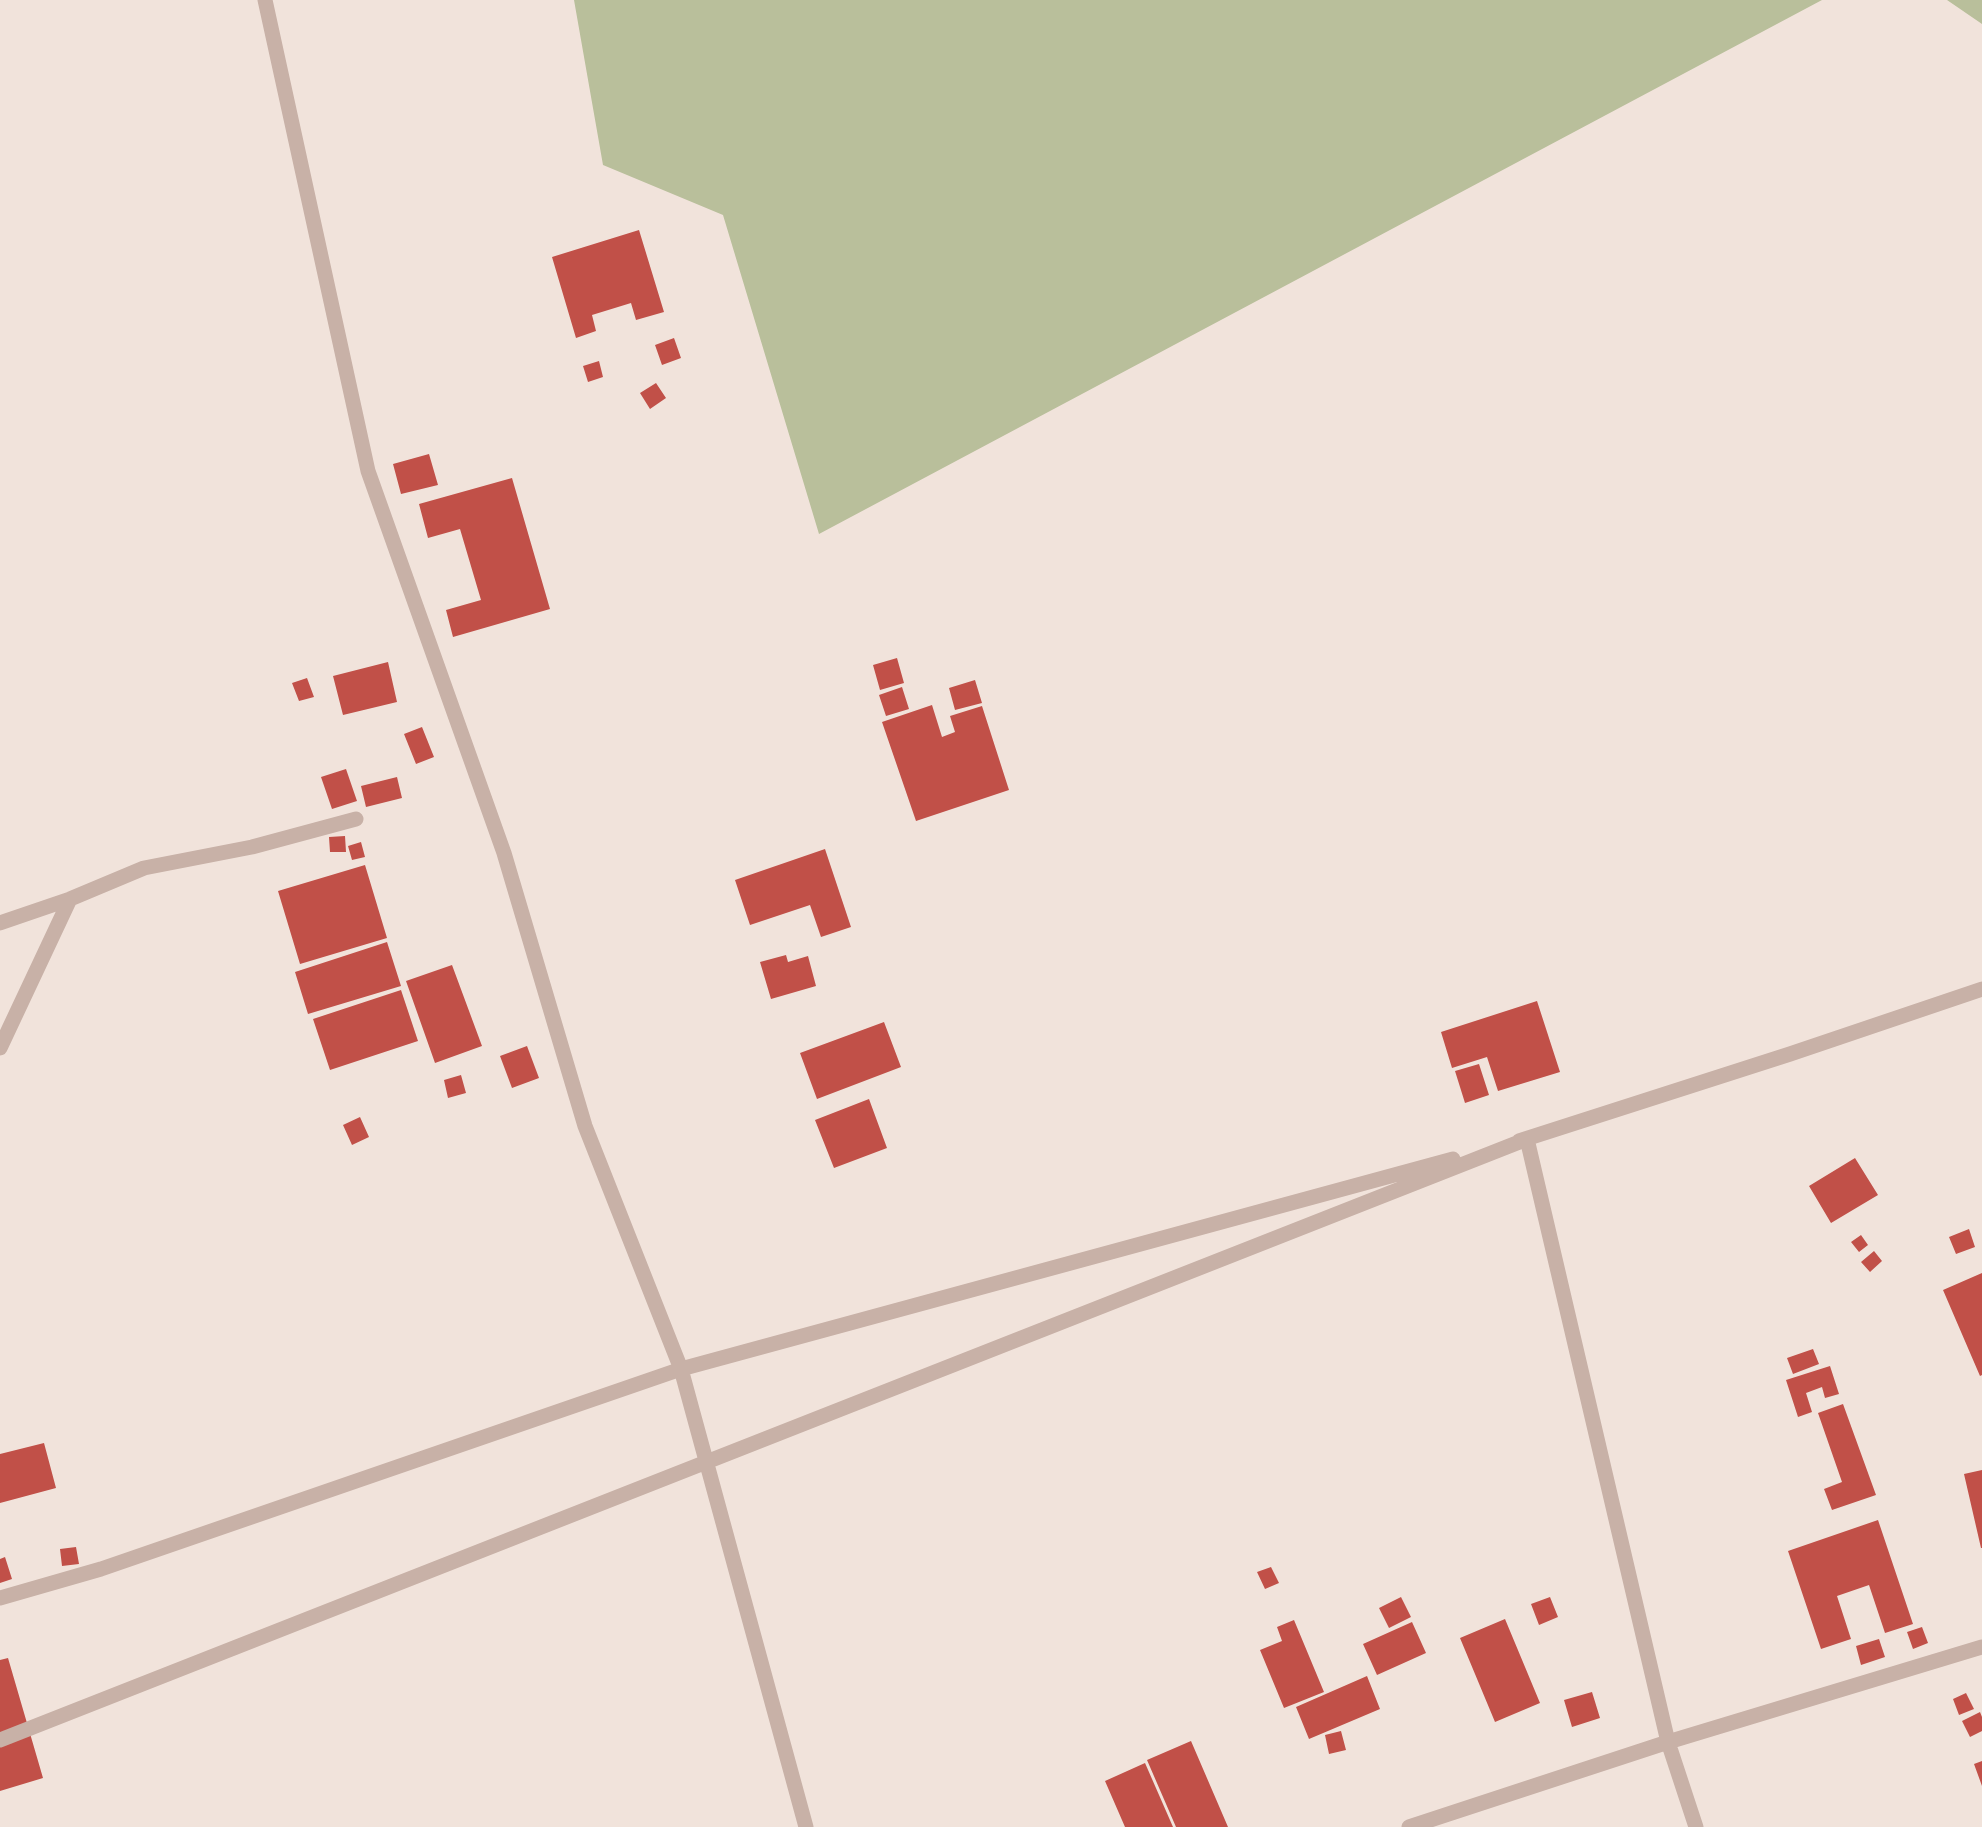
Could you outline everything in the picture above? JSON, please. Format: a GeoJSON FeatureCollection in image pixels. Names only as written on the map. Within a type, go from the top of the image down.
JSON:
{"type":"FeatureCollection","features":[{"type":"Feature","properties":{"kind":"street"},"geometry":{"type":"LineString","coordinates":[[265,0],[368,471],[504,853],[585,1126],[681,1369],[806,1827]]}},
{"type":"Feature","properties":{"kind":"street"},"geometry":{"type":"LineString","coordinates":[[0,922],[70,899],[144,868],[252,847],[356,819]]}},
{"type":"Feature","properties":{"kind":"street"},"geometry":{"type":"LineString","coordinates":[[0,1048],[70,899]]}},
{"type":"Feature","properties":{"kind":"street"},"geometry":{"type":"LineString","coordinates":[[0,1598],[101,1569],[681,1369],[1527,1139],[1982,989]]}},
{"type":"Feature","properties":{"kind":"street"},"geometry":{"type":"LineString","coordinates":[[0,1740],[1527,1139]]}},
{"type":"Feature","properties":{"kind":"street"},"geometry":{"type":"LineString","coordinates":[[1527,1139],[1668,1742],[1696,1827]]}},
{"type":"Feature","properties":{"kind":"street"},"geometry":{"type":"LineString","coordinates":[[1409,1827],[1668,1742],[1982,1647]]}},
{"type":"Feature","properties":{"kind":"green space"},"geometry":{"type":"Polygon","coordinates":[[[574,0],[1822,0],[819,534],[723,215],[603,165],[574,0]]]}},
{"type":"Feature","properties":{"kind":"green space"},"geometry":{"type":"Polygon","coordinates":[[[1947,0],[1982,0],[1982,24],[1947,0]]]}},
{"type":"Feature","properties":{"kind":"building"},"geometry":{"type":"Polygon","coordinates":[[[639,230],[664,312],[636,320],[631,303],[592,315],[596,331],[576,338],[552,257],[639,230]]]}},
{"type":"Feature","properties":{"kind":"building"},"geometry":{"type":"Polygon","coordinates":[[[674,338],[681,358],[662,365],[655,345],[674,338]]]}},
{"type":"Feature","properties":{"kind":"building"},"geometry":{"type":"Polygon","coordinates":[[[599,361],[603,377],[588,382],[583,366],[599,361]]]}},
{"type":"Feature","properties":{"kind":"building"},"geometry":{"type":"Polygon","coordinates":[[[656,383],[666,398],[650,409],[640,393],[656,383]]]}},
{"type":"Feature","properties":{"kind":"building"},"geometry":{"type":"Polygon","coordinates":[[[429,454],[438,485],[401,494],[393,464],[429,454]]]}},
{"type":"Feature","properties":{"kind":"building"},"geometry":{"type":"Polygon","coordinates":[[[512,478],[550,609],[453,637],[446,610],[481,600],[460,529],[428,538],[419,504],[512,478]]]}},
{"type":"Feature","properties":{"kind":"building"},"geometry":{"type":"Polygon","coordinates":[[[897,658],[904,683],[880,690],[873,665],[897,658]]]}},
{"type":"Feature","properties":{"kind":"building"},"geometry":{"type":"Polygon","coordinates":[[[388,662],[397,702],[343,715],[333,676],[388,662]]]}},
{"type":"Feature","properties":{"kind":"building"},"geometry":{"type":"Polygon","coordinates":[[[307,678],[314,697],[299,701],[292,683],[307,678]]]}},
{"type":"Feature","properties":{"kind":"building"},"geometry":{"type":"Polygon","coordinates":[[[975,680],[982,703],[955,710],[949,688],[975,680]]]}},
{"type":"Feature","properties":{"kind":"building"},"geometry":{"type":"Polygon","coordinates":[[[902,687],[909,709],[886,716],[879,695],[902,687]]]}},
{"type":"Feature","properties":{"kind":"building"},"geometry":{"type":"Polygon","coordinates":[[[932,705],[942,737],[955,732],[950,716],[982,706],[1009,790],[916,821],[882,722],[932,705]]]}},
{"type":"Feature","properties":{"kind":"building"},"geometry":{"type":"Polygon","coordinates":[[[422,727],[434,757],[416,764],[404,734],[422,727]]]}},
{"type":"Feature","properties":{"kind":"building"},"geometry":{"type":"Polygon","coordinates":[[[346,769],[357,801],[332,809],[321,777],[346,769]]]}},
{"type":"Feature","properties":{"kind":"building"},"geometry":{"type":"Polygon","coordinates":[[[397,777],[402,798],[366,807],[361,786],[397,777]]]}},
{"type":"Feature","properties":{"kind":"building"},"geometry":{"type":"Polygon","coordinates":[[[345,836],[346,852],[330,852],[329,837],[345,836]]]}},
{"type":"Feature","properties":{"kind":"building"},"geometry":{"type":"Polygon","coordinates":[[[361,842],[365,857],[352,860],[348,846],[361,842]]]}},
{"type":"Feature","properties":{"kind":"building"},"geometry":{"type":"Polygon","coordinates":[[[825,849],[851,927],[821,937],[810,905],[750,925],[735,880],[825,849]]]}},
{"type":"Feature","properties":{"kind":"building"},"geometry":{"type":"Polygon","coordinates":[[[365,865],[387,938],[300,964],[278,891],[365,865]]]}},
{"type":"Feature","properties":{"kind":"building"},"geometry":{"type":"Polygon","coordinates":[[[387,942],[401,986],[308,1014],[295,972],[387,942]]]}},
{"type":"Feature","properties":{"kind":"building"},"geometry":{"type":"Polygon","coordinates":[[[786,955],[788,962],[808,956],[816,986],[771,999],[760,962],[786,955]]]}},
{"type":"Feature","properties":{"kind":"building"},"geometry":{"type":"Polygon","coordinates":[[[452,965],[482,1046],[435,1063],[406,981],[452,965]]]}},
{"type":"Feature","properties":{"kind":"building"},"geometry":{"type":"Polygon","coordinates":[[[401,990],[418,1041],[330,1070],[313,1019],[401,990]]]}},
{"type":"Feature","properties":{"kind":"building"},"geometry":{"type":"Polygon","coordinates":[[[1537,1001],[1560,1072],[1498,1091],[1487,1057],[1452,1068],[1441,1032],[1537,1001]]]}},
{"type":"Feature","properties":{"kind":"building"},"geometry":{"type":"Polygon","coordinates":[[[884,1022],[901,1067],[817,1099],[800,1053],[884,1022]]]}},
{"type":"Feature","properties":{"kind":"building"},"geometry":{"type":"Polygon","coordinates":[[[527,1046],[539,1078],[512,1088],[500,1056],[527,1046]]]}},
{"type":"Feature","properties":{"kind":"building"},"geometry":{"type":"Polygon","coordinates":[[[1479,1064],[1489,1095],[1465,1103],[1455,1071],[1479,1064]]]}},
{"type":"Feature","properties":{"kind":"building"},"geometry":{"type":"Polygon","coordinates":[[[461,1075],[466,1093],[448,1098],[444,1080],[461,1075]]]}},
{"type":"Feature","properties":{"kind":"building"},"geometry":{"type":"Polygon","coordinates":[[[869,1099],[887,1148],[834,1168],[815,1120],[869,1099]]]}},
{"type":"Feature","properties":{"kind":"building"},"geometry":{"type":"Polygon","coordinates":[[[360,1117],[369,1137],[352,1145],[343,1125],[360,1117]]]}},
{"type":"Feature","properties":{"kind":"building"},"geometry":{"type":"Polygon","coordinates":[[[1855,1158],[1878,1195],[1831,1223],[1809,1186],[1855,1158]]]}},
{"type":"Feature","properties":{"kind":"building"},"geometry":{"type":"Polygon","coordinates":[[[1969,1229],[1975,1247],[1956,1254],[1949,1237],[1969,1229]]]}},
{"type":"Feature","properties":{"kind":"building"},"geometry":{"type":"Polygon","coordinates":[[[1861,1235],[1868,1245],[1859,1252],[1851,1242],[1861,1235]]]}},
{"type":"Feature","properties":{"kind":"building"},"geometry":{"type":"Polygon","coordinates":[[[1874,1251],[1882,1261],[1870,1272],[1861,1262],[1874,1251]]]}},
{"type":"Feature","properties":{"kind":"building"},"geometry":{"type":"Polygon","coordinates":[[[1982,1273],[1982,1375],[1980,1376],[1943,1290],[1982,1273]]]}},
{"type":"Feature","properties":{"kind":"building"},"geometry":{"type":"Polygon","coordinates":[[[1813,1349],[1819,1364],[1793,1374],[1787,1358],[1813,1349]]]}},
{"type":"Feature","properties":{"kind":"building"},"geometry":{"type":"Polygon","coordinates":[[[1830,1366],[1839,1394],[1825,1398],[1822,1387],[1806,1393],[1812,1412],[1798,1417],[1786,1380],[1830,1366]]]}},
{"type":"Feature","properties":{"kind":"building"},"geometry":{"type":"Polygon","coordinates":[[[1843,1404],[1876,1495],[1832,1510],[1824,1489],[1842,1482],[1818,1413],[1843,1404]]]}},
{"type":"Feature","properties":{"kind":"building"},"geometry":{"type":"Polygon","coordinates":[[[44,1443],[56,1488],[0,1503],[0,1454],[44,1443]]]}},
{"type":"Feature","properties":{"kind":"building"},"geometry":{"type":"Polygon","coordinates":[[[1982,1470],[1982,1548],[1981,1548],[1964,1474],[1982,1470]]]}},
{"type":"Feature","properties":{"kind":"building"},"geometry":{"type":"Polygon","coordinates":[[[1878,1520],[1913,1624],[1885,1633],[1869,1585],[1837,1596],[1851,1639],[1821,1649],[1788,1551],[1878,1520]]]}},
{"type":"Feature","properties":{"kind":"building"},"geometry":{"type":"Polygon","coordinates":[[[76,1547],[79,1564],[62,1566],[60,1549],[76,1547]]]}},
{"type":"Feature","properties":{"kind":"building"},"geometry":{"type":"Polygon","coordinates":[[[5,1557],[12,1579],[0,1583],[0,1559],[5,1557]]]}},
{"type":"Feature","properties":{"kind":"building"},"geometry":{"type":"Polygon","coordinates":[[[1271,1567],[1279,1583],[1265,1589],[1257,1572],[1271,1567]]]}},
{"type":"Feature","properties":{"kind":"building"},"geometry":{"type":"Polygon","coordinates":[[[1401,1597],[1411,1617],[1389,1628],[1379,1608],[1401,1597]]]}},
{"type":"Feature","properties":{"kind":"building"},"geometry":{"type":"Polygon","coordinates":[[[1550,1597],[1558,1617],[1539,1625],[1531,1604],[1550,1597]]]}},
{"type":"Feature","properties":{"kind":"building"},"geometry":{"type":"Polygon","coordinates":[[[1505,1619],[1540,1703],[1495,1722],[1460,1638],[1505,1619]]]}},
{"type":"Feature","properties":{"kind":"building"},"geometry":{"type":"Polygon","coordinates":[[[1294,1620],[1324,1692],[1284,1708],[1260,1650],[1282,1641],[1277,1627],[1294,1620]]]}},
{"type":"Feature","properties":{"kind":"building"},"geometry":{"type":"Polygon","coordinates":[[[1412,1622],[1426,1653],[1377,1675],[1363,1644],[1412,1622]]]}},
{"type":"Feature","properties":{"kind":"building"},"geometry":{"type":"Polygon","coordinates":[[[1922,1627],[1928,1643],[1913,1649],[1907,1632],[1922,1627]]]}},
{"type":"Feature","properties":{"kind":"building"},"geometry":{"type":"Polygon","coordinates":[[[1879,1639],[1885,1657],[1861,1665],[1856,1646],[1879,1639]]]}},
{"type":"Feature","properties":{"kind":"building"},"geometry":{"type":"Polygon","coordinates":[[[8,1658],[43,1778],[0,1791],[0,1660],[8,1658]]]}},
{"type":"Feature","properties":{"kind":"building"},"geometry":{"type":"Polygon","coordinates":[[[1367,1676],[1380,1709],[1309,1739],[1296,1707],[1367,1676]]]}},
{"type":"Feature","properties":{"kind":"building"},"geometry":{"type":"Polygon","coordinates":[[[1592,1692],[1600,1718],[1572,1727],[1564,1700],[1592,1692]]]}},
{"type":"Feature","properties":{"kind":"building"},"geometry":{"type":"Polygon","coordinates":[[[1966,1693],[1974,1709],[1959,1715],[1953,1699],[1966,1693]]]}},
{"type":"Feature","properties":{"kind":"building"},"geometry":{"type":"Polygon","coordinates":[[[1980,1712],[1982,1731],[1970,1737],[1962,1721],[1980,1712]]]}},
{"type":"Feature","properties":{"kind":"building"},"geometry":{"type":"Polygon","coordinates":[[[1341,1731],[1346,1750],[1329,1754],[1325,1735],[1341,1731]]]}},
{"type":"Feature","properties":{"kind":"building"},"geometry":{"type":"Polygon","coordinates":[[[1191,1741],[1228,1827],[1176,1827],[1147,1760],[1191,1741]]]}},
{"type":"Feature","properties":{"kind":"building"},"geometry":{"type":"Polygon","coordinates":[[[1982,1761],[1982,1786],[1974,1764],[1982,1761]]]}},
{"type":"Feature","properties":{"kind":"building"},"geometry":{"type":"Polygon","coordinates":[[[1145,1763],[1173,1827],[1125,1827],[1105,1781],[1145,1763]]]}}]}
